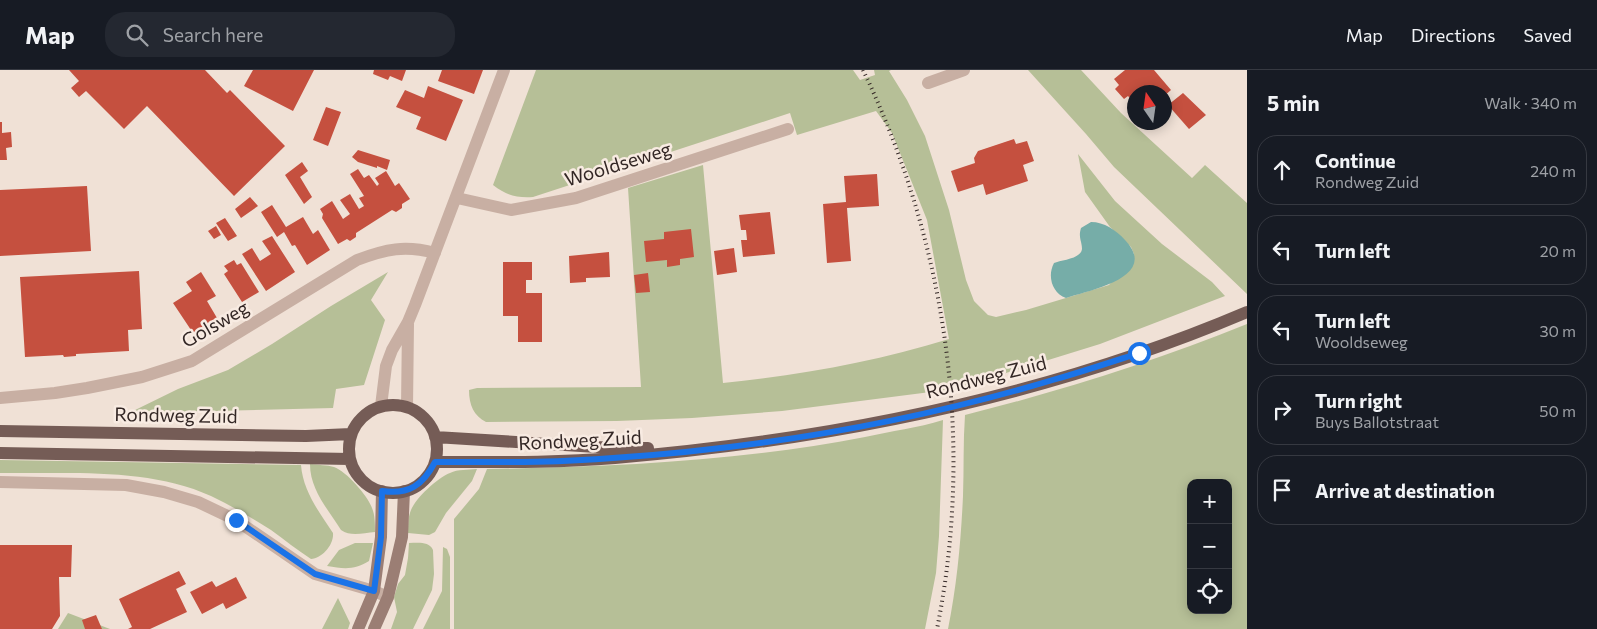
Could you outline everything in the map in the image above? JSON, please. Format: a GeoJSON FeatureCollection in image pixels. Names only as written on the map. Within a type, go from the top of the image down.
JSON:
{"type":"FeatureCollection","features":[{"type":"Feature","properties":{"kind":"main road","name":"Rondweg Zuid"},"geometry":{"type":"LineString","coordinates":[[435,462],[525,463],[594,459],[726,447],[862,426],[961,404],[1055,380],[1139,353],[1247,312]]}},
{"type":"Feature","properties":{"kind":"main road"},"geometry":{"type":"LineString","coordinates":[[394,404],[407,407],[420,413],[430,424],[436,437],[435,462],[428,475],[418,485],[404,491],[393,493],[371,487],[361,480],[354,470],[350,459],[349,447],[351,434],[358,422],[368,412],[381,406],[394,404]]}},
{"type":"Feature","properties":{"kind":"main road","name":"Rondweg Zuid"},"geometry":{"type":"LineString","coordinates":[[0,431],[306,436],[351,434]]}},
{"type":"Feature","properties":{"kind":"main road","name":"Rondweg Zuid"},"geometry":{"type":"LineString","coordinates":[[436,437],[613,448],[726,447]]}},
{"type":"Feature","properties":{"kind":"main road"},"geometry":{"type":"LineString","coordinates":[[0,453],[350,459]]}},
{"type":"Feature","properties":{"kind":"main road"},"geometry":{"type":"LineString","coordinates":[[358,629],[374,591],[381,537],[382,491]]}},
{"type":"Feature","properties":{"kind":"main road"},"geometry":{"type":"LineString","coordinates":[[374,629],[388,597],[402,537],[404,491]]}},
{"type":"Feature","properties":{"kind":"street"},"geometry":{"type":"LineString","coordinates":[[381,406],[386,366],[392,350],[408,322],[457,198],[504,70]]}},
{"type":"Feature","properties":{"kind":"street"},"geometry":{"type":"LineString","coordinates":[[928,83],[964,70]]}},
{"type":"Feature","properties":{"kind":"street","name":"Wooldseweg"},"geometry":{"type":"LineString","coordinates":[[457,198],[511,210],[576,198],[788,129]]}},
{"type":"Feature","properties":{"kind":"street","name":"Golsweg"},"geometry":{"type":"LineString","coordinates":[[0,398],[87,388],[142,377],[192,361],[357,260],[379,252],[409,248],[417,248],[435,253]]}},
{"type":"Feature","properties":{"kind":"street"},"geometry":{"type":"LineString","coordinates":[[407,407],[408,322]]}},
{"type":"Feature","properties":{"kind":"street"},"geometry":{"type":"LineString","coordinates":[[0,482],[126,485],[198,502],[236,520],[315,574],[374,591],[388,597]]}},
{"type":"Feature","properties":{"kind":"green space"},"geometry":{"type":"Polygon","coordinates":[[[536,70],[853,70],[860,80],[875,75],[874,70],[891,70],[889,71],[907,100],[925,136],[949,210],[966,280],[974,301],[988,315],[996,317],[1026,310],[1109,285],[1134,254],[1131,247],[1110,227],[1085,192],[1078,154],[1115,201],[1162,244],[1212,282],[1225,296],[1100,344],[954,389],[782,411],[692,418],[617,421],[486,422],[478,417],[473,409],[469,390],[477,388],[641,387],[628,188],[703,165],[723,383],[837,367],[949,339],[927,220],[892,133],[876,111],[797,135],[790,113],[533,197],[521,197],[502,191],[493,185],[536,70]]]}},
{"type":"Feature","properties":{"kind":"green space"},"geometry":{"type":"Polygon","coordinates":[[[1028,70],[1081,70],[1127,118],[1127,130],[1140,130],[1192,178],[1205,165],[1247,203],[1247,294],[1114,167],[1028,70]]]}},
{"type":"Feature","properties":{"kind":"green space"},"geometry":{"type":"Polygon","coordinates":[[[388,272],[371,300],[385,320],[364,385],[336,389],[333,408],[129,413],[178,389],[228,370],[388,272]]]}},
{"type":"Feature","properties":{"kind":"green space"},"geometry":{"type":"Polygon","coordinates":[[[1247,324],[1247,629],[948,629],[961,529],[965,415],[1037,396],[1178,350],[1247,324]]]}},
{"type":"Feature","properties":{"kind":"green space"},"geometry":{"type":"Polygon","coordinates":[[[943,420],[936,573],[925,629],[454,629],[454,519],[479,489],[487,469],[582,467],[677,461],[771,452],[865,437],[943,420]]]}},
{"type":"Feature","properties":{"kind":"green space"},"geometry":{"type":"Polygon","coordinates":[[[0,460],[301,465],[302,475],[308,492],[333,533],[333,538],[327,550],[311,559],[242,512],[211,496],[187,487],[161,480],[134,476],[80,473],[0,473],[0,460]]]}},
{"type":"Feature","properties":{"kind":"green space"},"geometry":{"type":"Polygon","coordinates":[[[310,464],[325,465],[339,469],[356,484],[372,508],[375,532],[353,534],[341,530],[316,491],[310,464]]]}},
{"type":"Feature","properties":{"kind":"green space"},"geometry":{"type":"Polygon","coordinates":[[[477,469],[472,481],[446,513],[435,532],[429,535],[408,533],[411,510],[417,500],[428,489],[439,479],[453,472],[477,469]]]}},
{"type":"Feature","properties":{"kind":"green space"},"geometry":{"type":"Polygon","coordinates":[[[355,543],[373,543],[369,561],[349,568],[327,566],[339,550],[355,543]]]}},
{"type":"Feature","properties":{"kind":"green space"},"geometry":{"type":"Polygon","coordinates":[[[409,543],[426,544],[433,550],[434,574],[432,590],[413,629],[391,629],[397,612],[394,597],[398,584],[405,575],[409,543]]]}},
{"type":"Feature","properties":{"kind":"green space"},"geometry":{"type":"Polygon","coordinates":[[[443,547],[447,549],[450,557],[450,629],[423,629],[442,591],[443,547]]]}},
{"type":"Feature","properties":{"kind":"green space"},"geometry":{"type":"Polygon","coordinates":[[[338,598],[350,623],[348,629],[322,629],[338,598]]]}},
{"type":"Feature","properties":{"kind":"green space"},"geometry":{"type":"Polygon","coordinates":[[[68,613],[110,629],[58,629],[68,613]]]}},
{"type":"Feature","properties":{"kind":"water"},"geometry":{"type":"Polygon","coordinates":[[[1091,222],[1105,225],[1121,236],[1134,253],[1134,264],[1128,273],[1118,280],[1091,291],[1066,298],[1057,292],[1052,284],[1052,268],[1054,263],[1075,257],[1081,252],[1081,228],[1091,222]]]}},
{"type":"Feature","properties":{"kind":"building"},"geometry":{"type":"Polygon","coordinates":[[[69,70],[205,70],[227,93],[230,90],[285,146],[234,196],[147,106],[124,129],[86,91],[79,97],[71,88],[79,81],[69,70]]]}},
{"type":"Feature","properties":{"kind":"building"},"geometry":{"type":"Polygon","coordinates":[[[253,70],[314,70],[293,111],[244,86],[253,70]]]}},
{"type":"Feature","properties":{"kind":"building"},"geometry":{"type":"Polygon","coordinates":[[[374,70],[406,70],[402,81],[390,76],[388,80],[373,74],[374,70]]]}},
{"type":"Feature","properties":{"kind":"building"},"geometry":{"type":"Polygon","coordinates":[[[442,70],[483,70],[474,94],[438,81],[442,70]]]}},
{"type":"Feature","properties":{"kind":"building"},"geometry":{"type":"Polygon","coordinates":[[[1125,70],[1154,70],[1167,85],[1127,85],[1127,97],[1124,99],[1115,89],[1119,85],[1114,79],[1125,70]]]}},
{"type":"Feature","properties":{"kind":"building"},"geometry":{"type":"Polygon","coordinates":[[[428,86],[463,100],[446,141],[416,129],[421,117],[396,107],[405,90],[424,98],[428,86]]]}},
{"type":"Feature","properties":{"kind":"building"},"geometry":{"type":"Polygon","coordinates":[[[1183,93],[1206,115],[1189,129],[1172,110],[1172,102],[1183,93]]]}},
{"type":"Feature","properties":{"kind":"building"},"geometry":{"type":"Polygon","coordinates":[[[326,107],[341,112],[328,146],[313,140],[326,107]]]}},
{"type":"Feature","properties":{"kind":"building"},"geometry":{"type":"Polygon","coordinates":[[[0,122],[2,122],[2,133],[11,132],[12,147],[6,148],[7,160],[0,160],[0,122]]]}},
{"type":"Feature","properties":{"kind":"building"},"geometry":{"type":"Polygon","coordinates":[[[1014,139],[1016,144],[1027,141],[1034,161],[1023,165],[1028,181],[986,195],[983,184],[958,192],[951,171],[975,163],[974,158],[978,151],[1014,139]]]}},
{"type":"Feature","properties":{"kind":"building"},"geometry":{"type":"Polygon","coordinates":[[[358,150],[390,160],[387,170],[358,162],[352,157],[358,150]]]}},
{"type":"Feature","properties":{"kind":"building"},"geometry":{"type":"Polygon","coordinates":[[[302,162],[308,171],[300,177],[312,197],[304,204],[285,175],[302,162]]]}},
{"type":"Feature","properties":{"kind":"building"},"geometry":{"type":"Polygon","coordinates":[[[358,169],[364,178],[369,175],[377,186],[379,184],[375,178],[386,171],[395,186],[399,183],[410,199],[402,204],[402,208],[396,212],[392,210],[356,233],[356,237],[350,241],[347,239],[338,244],[322,218],[323,214],[320,209],[332,201],[343,219],[350,214],[340,200],[350,194],[359,209],[364,206],[359,198],[364,196],[350,174],[358,169]]]}},
{"type":"Feature","properties":{"kind":"building"},"geometry":{"type":"Polygon","coordinates":[[[877,174],[879,206],[847,208],[851,261],[827,263],[823,204],[846,202],[844,176],[877,174]]]}},
{"type":"Feature","properties":{"kind":"building"},"geometry":{"type":"Polygon","coordinates":[[[87,186],[91,251],[0,256],[0,190],[87,186]]]}},
{"type":"Feature","properties":{"kind":"building"},"geometry":{"type":"Polygon","coordinates":[[[250,197],[258,206],[241,218],[235,209],[250,197]]]}},
{"type":"Feature","properties":{"kind":"building"},"geometry":{"type":"Polygon","coordinates":[[[272,205],[286,227],[303,217],[313,234],[318,230],[330,250],[307,265],[295,245],[292,246],[284,232],[277,237],[261,212],[272,205]]]}},
{"type":"Feature","properties":{"kind":"building"},"geometry":{"type":"Polygon","coordinates":[[[770,212],[775,254],[743,257],[741,240],[747,240],[746,230],[741,230],[739,215],[770,212]]]}},
{"type":"Feature","properties":{"kind":"building"},"geometry":{"type":"Polygon","coordinates":[[[225,218],[237,236],[228,241],[216,223],[225,218]]]}},
{"type":"Feature","properties":{"kind":"building"},"geometry":{"type":"Polygon","coordinates":[[[216,226],[221,235],[214,239],[208,231],[216,226]]]}},
{"type":"Feature","properties":{"kind":"building"},"geometry":{"type":"Polygon","coordinates":[[[691,229],[694,257],[680,259],[680,265],[667,267],[667,260],[646,262],[644,241],[664,239],[664,232],[691,229]]]}},
{"type":"Feature","properties":{"kind":"building"},"geometry":{"type":"Polygon","coordinates":[[[272,236],[295,272],[266,291],[242,254],[252,248],[260,261],[271,254],[262,241],[272,236]]]}},
{"type":"Feature","properties":{"kind":"building"},"geometry":{"type":"Polygon","coordinates":[[[734,248],[737,272],[717,275],[714,251],[734,248]]]}},
{"type":"Feature","properties":{"kind":"building"},"geometry":{"type":"Polygon","coordinates":[[[609,252],[610,277],[586,278],[586,282],[570,283],[569,256],[609,252]]]}},
{"type":"Feature","properties":{"kind":"building"},"geometry":{"type":"Polygon","coordinates":[[[234,260],[237,265],[241,263],[259,292],[242,302],[224,274],[228,271],[224,266],[234,260]]]}},
{"type":"Feature","properties":{"kind":"building"},"geometry":{"type":"Polygon","coordinates":[[[503,262],[532,262],[532,280],[526,280],[526,293],[542,293],[542,342],[518,342],[518,316],[503,316],[503,262]]]}},
{"type":"Feature","properties":{"kind":"building"},"geometry":{"type":"Polygon","coordinates":[[[139,271],[142,329],[128,330],[129,351],[76,354],[76,356],[64,357],[63,355],[25,357],[20,277],[139,271]]]}},
{"type":"Feature","properties":{"kind":"building"},"geometry":{"type":"Polygon","coordinates":[[[201,272],[216,296],[207,301],[217,318],[193,333],[173,303],[192,291],[186,282],[201,272]]]}},
{"type":"Feature","properties":{"kind":"building"},"geometry":{"type":"Polygon","coordinates":[[[648,273],[650,292],[636,293],[634,275],[648,273]]]}},
{"type":"Feature","properties":{"kind":"building"},"geometry":{"type":"Polygon","coordinates":[[[0,545],[72,545],[71,577],[59,577],[60,616],[52,629],[0,629],[0,545]]]}},
{"type":"Feature","properties":{"kind":"building"},"geometry":{"type":"Polygon","coordinates":[[[179,571],[186,584],[176,589],[187,612],[150,629],[128,629],[132,627],[119,599],[179,571]]]}},
{"type":"Feature","properties":{"kind":"building"},"geometry":{"type":"Polygon","coordinates":[[[236,577],[247,598],[226,609],[223,603],[202,614],[190,592],[212,581],[216,587],[236,577]]]}},
{"type":"Feature","properties":{"kind":"building"},"geometry":{"type":"Polygon","coordinates":[[[96,615],[102,629],[85,629],[82,620],[96,615]]]}},
{"type":"Feature","properties":{"kind":"railway"},"geometry":{"type":"LineString","coordinates":[[863,70],[892,136],[915,204],[933,273],[945,344],[952,415],[953,486],[948,558],[937,629]]}},
{"type":"Feature","properties":{"kind":"route"},"geometry":{"type":"LineString","coordinates":[[236,520],[315,574],[374,591],[381,537],[382,491],[393,493],[418,485],[428,475],[435,462],[525,463],[613,458],[726,447],[796,437],[862,426],[952,406],[1055,380],[1139,353]]}}]}
